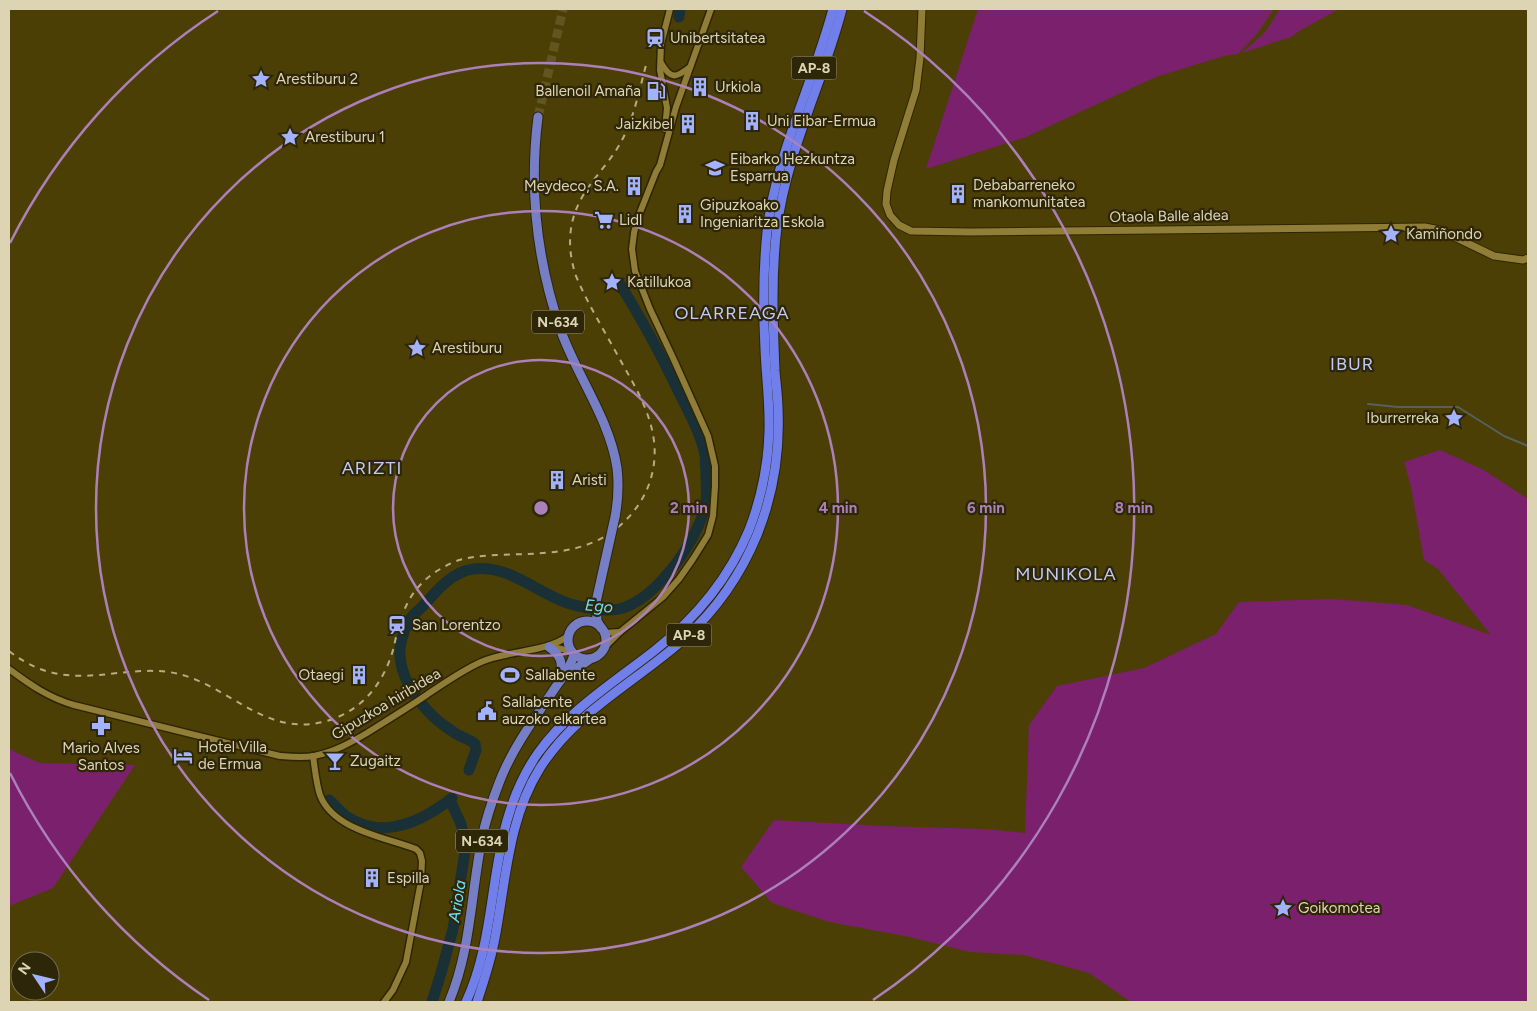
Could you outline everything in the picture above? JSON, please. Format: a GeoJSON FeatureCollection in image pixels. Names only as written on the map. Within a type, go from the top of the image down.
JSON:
{"type":"FeatureCollection","features":[{"type":"Feature","properties":{"kind":"highway","name":"AP-8"},"geometry":{"type":"LineString","coordinates":[[466,1002],[479,965],[485,940],[501,841],[515,810],[530,766],[551,736],[587,702],[676,633],[694,616],[723,579],[736,558],[750,528],[760,496],[768,448],[768,410],[764,347],[764,267],[772,205],[785,151],[833,9]]}},
{"type":"Feature","properties":{"kind":"highway","name":"AP-8"},"geometry":{"type":"LineString","coordinates":[[476,1002],[489,968],[495,940],[515,810],[559,742],[593,709],[683,640],[704,619],[731,584],[752,546],[769,500],[778,447],[773,290],[774,264],[784,185],[842,9]]}},
{"type":"Feature","properties":{"kind":"highway","name":"N-634"},"geometry":{"type":"LineString","coordinates":[[538,117],[534,145],[537,228],[549,291],[573,362],[602,421],[614,454],[618,483],[615,517],[593,612]]}},
{"type":"Feature","properties":{"kind":"highway"},"geometry":{"type":"LineString","coordinates":[[562,679],[603,649],[605,638],[593,612],[570,630],[568,636],[569,647],[573,653],[585,659],[590,658]]}},
{"type":"Feature","properties":{"kind":"highway"},"geometry":{"type":"LineString","coordinates":[[580,622],[591,622],[602,630]]}},
{"type":"Feature","properties":{"kind":"highway"},"geometry":{"type":"LineString","coordinates":[[547,647],[558,655],[562,666],[558,680],[551,693]]}},
{"type":"Feature","properties":{"kind":"highway"},"geometry":{"type":"LineString","coordinates":[[562,679],[570,667],[573,653]]}},
{"type":"Feature","properties":{"kind":"highway","name":"N-634"},"geometry":{"type":"LineString","coordinates":[[449,1002],[460,969],[469,928],[481,846],[490,808],[512,755],[562,679]]}},
{"type":"Feature","properties":{"kind":"main road","name":"Otaola Balle aldea"},"geometry":{"type":"LineString","coordinates":[[922,9],[920,58],[916,90],[902,130],[887,191],[886,204],[890,215],[899,225],[911,231],[1425,227],[1440,230],[1494,256],[1523,260],[1528,258]]}},
{"type":"Feature","properties":{"kind":"street"},"geometry":{"type":"LineString","coordinates":[[656,172],[667,122],[667,108],[660,70],[661,44],[670,9]]}},
{"type":"Feature","properties":{"kind":"street"},"geometry":{"type":"LineString","coordinates":[[603,649],[620,632],[663,597],[679,579],[708,534],[713,516],[714,466],[708,436],[636,277],[632,249],[637,220],[660,165],[670,126],[711,9]]}},
{"type":"Feature","properties":{"kind":"street"},"geometry":{"type":"LineString","coordinates":[[661,63],[666,72],[673,76],[678,76],[690,67]]}},
{"type":"Feature","properties":{"kind":"street"},"geometry":{"type":"LineString","coordinates":[[602,630],[620,632]]}},
{"type":"Feature","properties":{"kind":"street"},"geometry":{"type":"LineString","coordinates":[[547,647],[568,636]]}},
{"type":"Feature","properties":{"kind":"street"},"geometry":{"type":"LineString","coordinates":[[547,647],[562,648],[573,653]]}},
{"type":"Feature","properties":{"kind":"street","name":"Gipuzkoa hiribidea"},"geometry":{"type":"LineString","coordinates":[[9,669],[49,696],[90,710],[280,756],[302,758],[344,746],[413,705],[469,668],[494,657],[547,647]]}},
{"type":"Feature","properties":{"kind":"street"},"geometry":{"type":"LineString","coordinates":[[313,756],[320,795],[330,810],[346,823],[356,828],[420,853],[422,861],[421,882],[406,962],[393,990],[384,1002]]}},
{"type":"Feature","properties":{"kind":"shaded area"},"geometry":{"type":"Polygon","coordinates":[[[978,9],[1274,9],[1256,35],[1238,54],[1224,56],[1156,77],[1026,137],[926,169],[978,9]]]}},
{"type":"Feature","properties":{"kind":"shaded area"},"geometry":{"type":"Polygon","coordinates":[[[1280,9],[1339,9],[1291,37],[1242,53],[1266,31],[1280,9]]]}},
{"type":"Feature","properties":{"kind":"shaded area"},"geometry":{"type":"Polygon","coordinates":[[[1440,450],[1484,470],[1528,499],[1528,1002],[1131,1002],[1089,973],[1024,955],[970,952],[910,937],[829,922],[772,903],[741,867],[774,820],[986,829],[1025,833],[1029,725],[1057,686],[1144,668],[1216,634],[1239,602],[1332,599],[1407,605],[1491,635],[1438,569],[1424,560],[1411,487],[1404,462],[1440,450]]]}},
{"type":"Feature","properties":{"kind":"shaded area"},"geometry":{"type":"Polygon","coordinates":[[[9,748],[40,763],[135,765],[53,888],[9,906],[9,748]]]}},
{"type":"Feature","properties":{"kind":"waterway"},"geometry":{"type":"LineString","coordinates":[[679,17],[680,9]]}},
{"type":"Feature","properties":{"kind":"waterway","name":"Ego"},"geometry":{"type":"LineString","coordinates":[[469,770],[476,750],[475,744],[443,725],[426,709],[411,689],[402,667],[400,648],[406,626],[413,615],[446,582],[458,574],[473,569],[497,570],[518,578],[560,600],[577,606],[610,610],[628,606],[644,597],[664,578],[687,548],[704,510],[706,502],[705,459],[700,437],[661,355],[620,284]]}},
{"type":"Feature","properties":{"kind":"waterway","name":"Iburrerreka"},"geometry":{"type":"LineString","coordinates":[[1368,404],[1398,407],[1458,407],[1504,436],[1528,446]]}},
{"type":"Feature","properties":{"kind":"waterway","name":"Ego"},"geometry":{"type":"LineString","coordinates":[[329,800],[344,814],[356,821],[365,825],[384,828],[404,825],[423,817],[452,798]]}},
{"type":"Feature","properties":{"kind":"waterway","name":"Ariola"},"geometry":{"type":"LineString","coordinates":[[432,1002],[453,929],[466,845],[461,824],[450,800]]}},
{"type":"Feature","properties":{"kind":"tunnel"},"geometry":{"type":"LineString","coordinates":[[538,117],[563,9]]}},
{"type":"Feature","properties":{"kind":"railway"},"geometry":{"type":"LineString","coordinates":[[9,651],[35,667],[48,672],[74,676],[148,671],[164,671],[179,674],[197,680],[265,716],[283,722],[302,724],[323,722],[348,712],[368,696],[376,686],[389,663],[407,604],[420,585],[437,571],[456,561],[469,558],[490,555],[549,553],[581,547],[596,541],[625,521],[642,499],[650,481],[654,459],[652,431],[637,390],[592,310],[576,276],[570,240],[573,217],[577,206],[626,133],[646,65]]}},
{"type":"Feature","properties":{"kind":"place","name":"Unibertsitatea"},"geometry":{"type":"Point","coordinates":[655,38]}},
{"type":"Feature","properties":{"kind":"place","name":"Arestiburu 2"},"geometry":{"type":"Point","coordinates":[261,79]}},
{"type":"Feature","properties":{"kind":"place","name":"Urkiola"},"geometry":{"type":"Point","coordinates":[700,87]}},
{"type":"Feature","properties":{"kind":"place","name":"Ballenoil Amaña"},"geometry":{"type":"Point","coordinates":[656,91]}},
{"type":"Feature","properties":{"kind":"place","name":"Uni Eibar-Ermua"},"geometry":{"type":"Point","coordinates":[752,121]}},
{"type":"Feature","properties":{"kind":"place","name":"Jaizkibel"},"geometry":{"type":"Point","coordinates":[688,124]}},
{"type":"Feature","properties":{"kind":"place","name":"Arestiburu 1"},"geometry":{"type":"Point","coordinates":[290,137]}},
{"type":"Feature","properties":{"kind":"place","name":"Eibarko Hezkuntza Esparrua"},"geometry":{"type":"Point","coordinates":[715,168]}},
{"type":"Feature","properties":{"kind":"place","name":"Meydeco, S.A."},"geometry":{"type":"Point","coordinates":[634,186]}},
{"type":"Feature","properties":{"kind":"place","name":"Debabarreneko mankomunitatea"},"geometry":{"type":"Point","coordinates":[958,194]}},
{"type":"Feature","properties":{"kind":"place","name":"Gipuzkoako Ingeniaritza Eskola"},"geometry":{"type":"Point","coordinates":[685,214]}},
{"type":"Feature","properties":{"kind":"place","name":"Lidl"},"geometry":{"type":"Point","coordinates":[604,220]}},
{"type":"Feature","properties":{"kind":"place","name":"Kamiñondo"},"geometry":{"type":"Point","coordinates":[1391,234]}},
{"type":"Feature","properties":{"kind":"place","name":"Katillukoa"},"geometry":{"type":"Point","coordinates":[612,282]}},
{"type":"Feature","properties":{"kind":"place","name":"Arestiburu"},"geometry":{"type":"Point","coordinates":[417,348]}},
{"type":"Feature","properties":{"kind":"place","name":"Iburrerreka"},"geometry":{"type":"Point","coordinates":[1454,418]}},
{"type":"Feature","properties":{"kind":"place","name":"Aristi"},"geometry":{"type":"Point","coordinates":[557,480]}},
{"type":"Feature","properties":{"kind":"place","name":"San Lorentzo"},"geometry":{"type":"Point","coordinates":[397,625]}},
{"type":"Feature","properties":{"kind":"place","name":"Otaegi"},"geometry":{"type":"Point","coordinates":[359,675]}},
{"type":"Feature","properties":{"kind":"place","name":"Sallabente"},"geometry":{"type":"Point","coordinates":[510,675]}},
{"type":"Feature","properties":{"kind":"place","name":"Sallabente auzoko elkartea"},"geometry":{"type":"Point","coordinates":[487,711]}},
{"type":"Feature","properties":{"kind":"place","name":"Mario Alves Santos"},"geometry":{"type":"Point","coordinates":[101,726]}},
{"type":"Feature","properties":{"kind":"place","name":"Hotel Villa de Ermua"},"geometry":{"type":"Point","coordinates":[183,756]}},
{"type":"Feature","properties":{"kind":"place","name":"Zugaitz"},"geometry":{"type":"Point","coordinates":[335,761]}},
{"type":"Feature","properties":{"kind":"place","name":"Espilla"},"geometry":{"type":"Point","coordinates":[372,878]}},
{"type":"Feature","properties":{"kind":"place","name":"Goikomotea"},"geometry":{"type":"Point","coordinates":[1283,908]}},
{"type":"Feature","properties":{"kind":"district","name":"OLARREAGA"},"geometry":{"type":"Point","coordinates":[732,313]}},
{"type":"Feature","properties":{"kind":"district","name":"IBUR"},"geometry":{"type":"Point","coordinates":[1352,364]}},
{"type":"Feature","properties":{"kind":"district","name":"ARIZTI"},"geometry":{"type":"Point","coordinates":[372,468]}},
{"type":"Feature","properties":{"kind":"district","name":"MUNIKOLA"},"geometry":{"type":"Point","coordinates":[1066,574]}}]}
